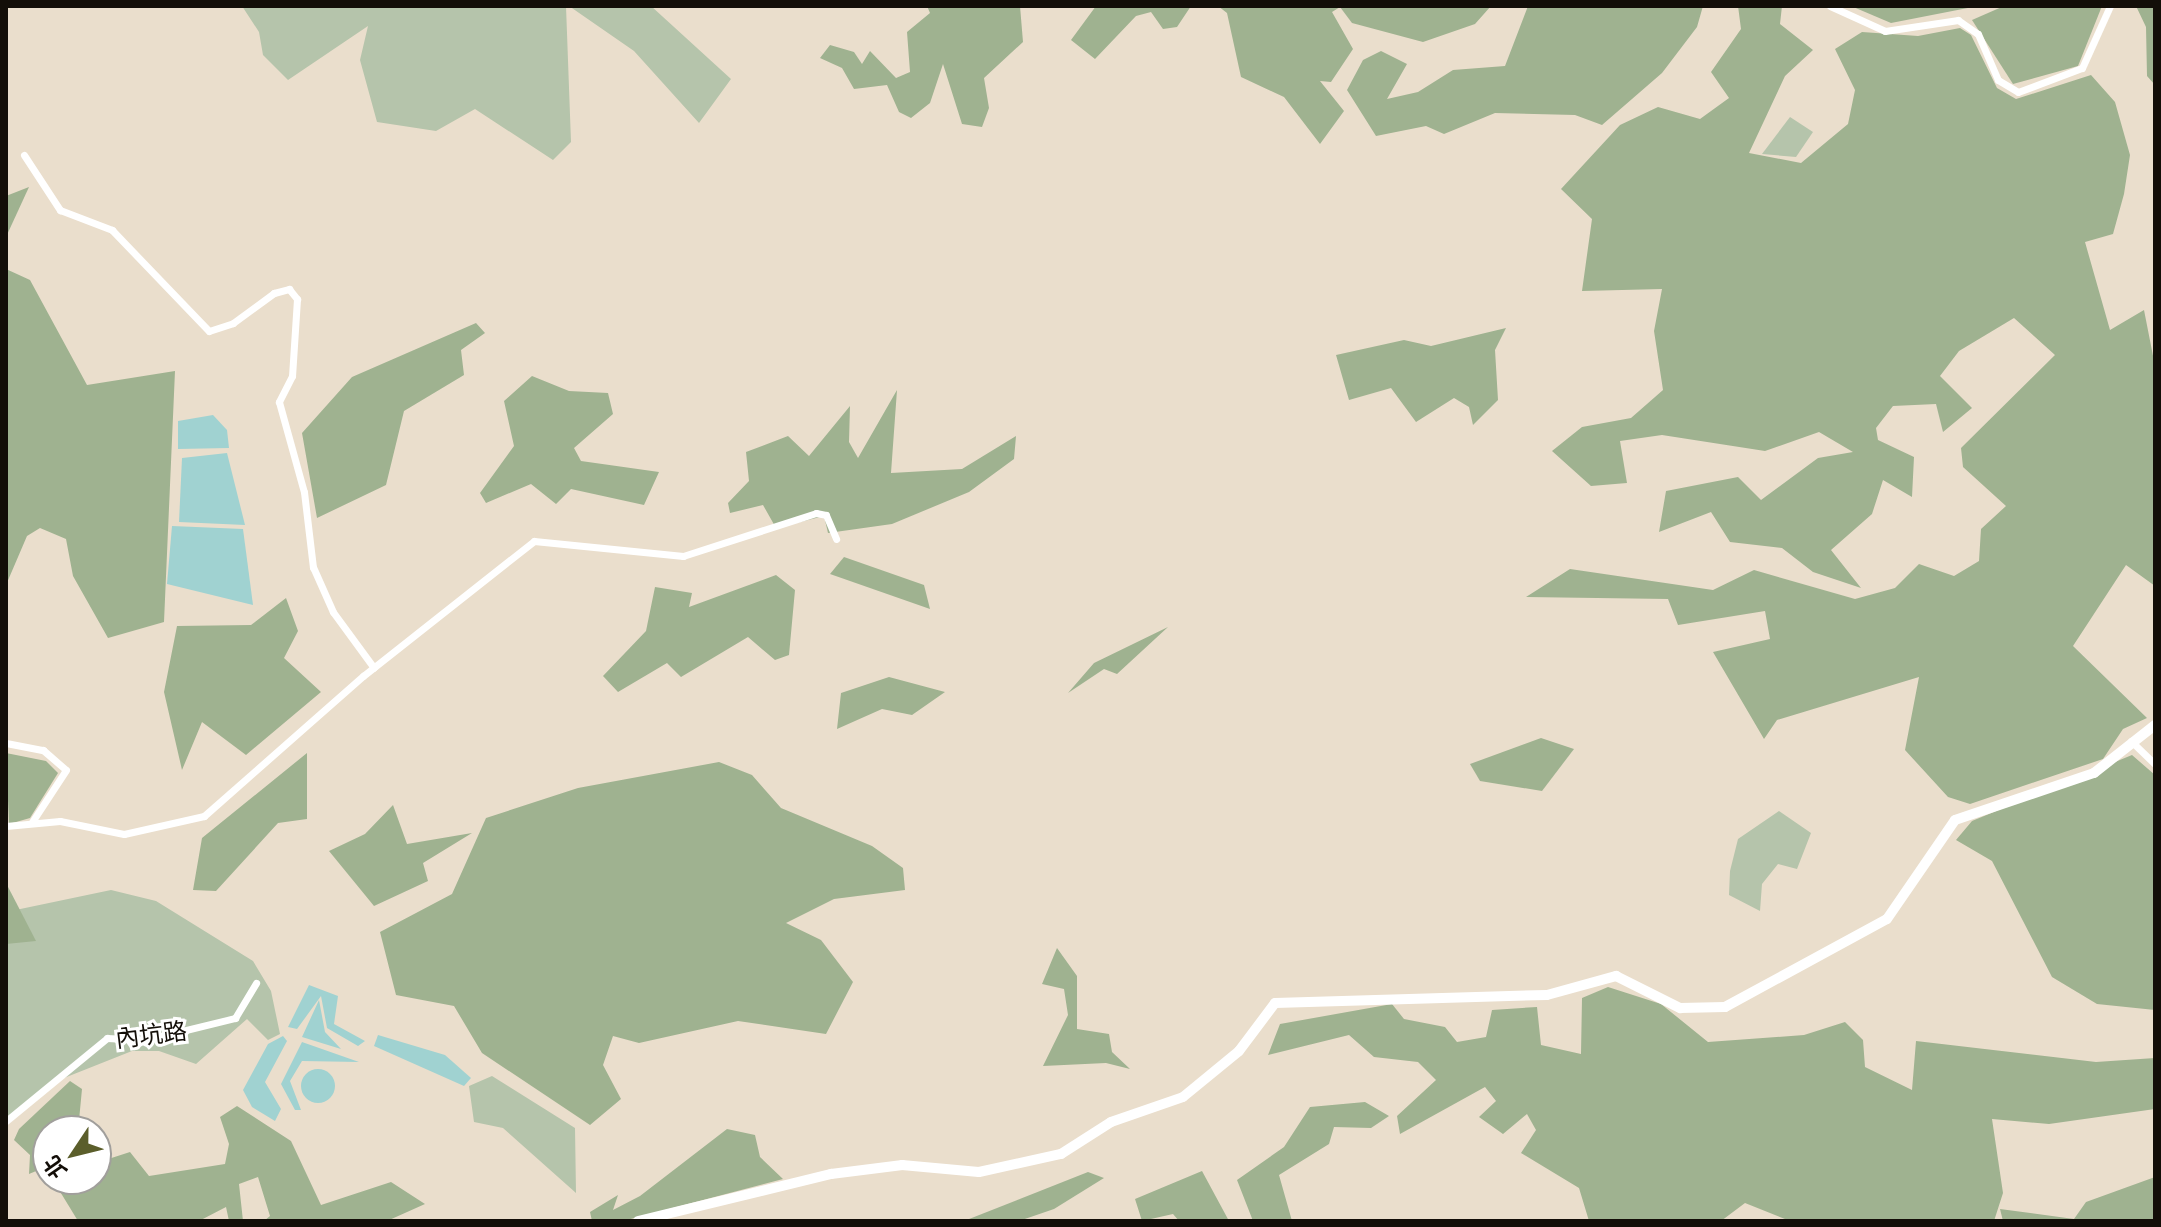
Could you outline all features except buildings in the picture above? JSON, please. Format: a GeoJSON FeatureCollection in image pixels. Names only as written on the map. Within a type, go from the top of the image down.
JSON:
{"type":"FeatureCollection","features":[{"type":"Feature","properties":{"kind":"street"},"geometry":{"type":"LineString","coordinates":[[1830,6],[1885,31],[1958,20],[1978,34],[1998,80],[2018,92],[2082,68],[2110,6]]}},
{"type":"Feature","properties":{"kind":"street"},"geometry":{"type":"LineString","coordinates":[[24,155],[60,210],[112,230],[209,331],[233,323],[274,293],[289,289],[297,299],[292,376],[279,402],[304,492],[313,567],[333,612],[374,668]]}},
{"type":"Feature","properties":{"kind":"street"},"geometry":{"type":"LineString","coordinates":[[6,826],[32,822],[124,834],[204,816],[374,668],[534,541],[683,556],[816,513],[826,515],[836,539]]}},
{"type":"Feature","properties":{"kind":"street"},"geometry":{"type":"LineString","coordinates":[[638,1221],[831,1174],[902,1165],[979,1172],[1061,1154],[1111,1122],[1183,1097],[1239,1051],[1275,1003],[1547,995],[1616,976],[1680,1008],[1725,1007],[1887,919],[1955,820],[2094,773],[2130,740],[2155,725]]}},
{"type":"Feature","properties":{"kind":"street"},"geometry":{"type":"LineString","coordinates":[[2130,740],[2155,764]]}},
{"type":"Feature","properties":{"kind":"street"},"geometry":{"type":"LineString","coordinates":[[6,743],[43,750],[66,770],[32,822]]}},
{"type":"Feature","properties":{"kind":"street","name":"內坑路"},"geometry":{"type":"LineString","coordinates":[[6,1121],[107,1038],[145,1040],[235,1018],[256,983]]}},
{"type":"Feature","properties":{"kind":"green space"},"geometry":{"type":"Polygon","coordinates":[[[242,6],[566,6],[571,142],[553,160],[475,109],[436,131],[377,122],[360,60],[368,26],[288,80],[263,55],[259,32],[242,6]]]}},
{"type":"Feature","properties":{"kind":"green space"},"geometry":{"type":"Polygon","coordinates":[[[569,6],[651,6],[731,79],[699,123],[634,51],[569,6]]]}},
{"type":"Feature","properties":{"kind":"green space"},"geometry":{"type":"Polygon","coordinates":[[[927,6],[1020,6],[1023,42],[984,78],[989,108],[982,127],[962,124],[943,64],[930,103],[911,118],[899,112],[887,85],[854,89],[842,68],[820,58],[830,45],[854,52],[862,64],[870,51],[896,78],[910,72],[907,32],[930,13],[927,6]]]}},
{"type":"Feature","properties":{"kind":"green space"},"geometry":{"type":"Polygon","coordinates":[[[1096,6],[1191,6],[1177,27],[1163,29],[1151,12],[1136,16],[1095,59],[1071,40],[1096,6]]]}},
{"type":"Feature","properties":{"kind":"green space"},"geometry":{"type":"Polygon","coordinates":[[[1218,6],[1491,6],[1475,24],[1423,42],[1352,23],[1340,7],[1332,12],[1353,49],[1331,82],[1320,81],[1344,111],[1320,144],[1284,97],[1241,77],[1227,13],[1218,6]]]}},
{"type":"Feature","properties":{"kind":"green space"},"geometry":{"type":"Polygon","coordinates":[[[1528,6],[1703,6],[1697,27],[1662,73],[1602,125],[1575,115],[1495,113],[1444,134],[1426,126],[1376,136],[1347,90],[1363,60],[1381,51],[1407,64],[1387,99],[1418,92],[1453,70],[1505,66],[1528,6]]]}},
{"type":"Feature","properties":{"kind":"green space"},"geometry":{"type":"Polygon","coordinates":[[[1738,6],[1782,6],[1780,24],[1813,50],[1785,76],[1749,153],[1801,163],[1848,124],[1855,90],[1835,49],[1862,32],[1918,36],[1960,28],[1971,35],[1997,88],[2016,99],[2091,75],[2115,102],[2130,155],[2124,194],[2113,234],[2085,242],[2110,330],[2144,310],[2155,366],[2155,586],[2126,565],[2073,646],[2147,718],[2123,729],[2103,759],[1970,804],[1948,797],[1905,750],[1919,677],[1777,720],[1764,739],[1713,652],[1770,639],[1765,611],[1678,625],[1668,599],[1526,597],[1570,569],[1713,590],[1754,570],[1855,599],[1895,588],[1919,564],[1954,576],[1979,561],[1981,529],[2006,506],[1963,467],[1961,448],[2055,355],[2014,318],[1959,351],[1940,376],[1972,408],[1943,432],[1936,404],[1893,406],[1876,428],[1878,440],[1914,457],[1912,497],[1883,480],[1872,514],[1831,550],[1861,588],[1813,572],[1782,548],[1730,542],[1711,512],[1659,532],[1666,491],[1738,477],[1761,500],[1818,458],[1853,452],[1819,432],[1765,451],[1662,435],[1620,441],[1627,483],[1591,486],[1552,451],[1582,427],[1631,418],[1663,390],[1654,331],[1662,289],[1582,291],[1592,219],[1561,189],[1620,125],[1658,107],[1700,119],[1729,98],[1711,72],[1741,29],[1738,6]]]}},
{"type":"Feature","properties":{"kind":"green space"},"geometry":{"type":"Polygon","coordinates":[[[1851,6],[1978,6],[1891,23],[1851,6]]]}},
{"type":"Feature","properties":{"kind":"green space"},"geometry":{"type":"Polygon","coordinates":[[[2004,6],[2102,6],[2078,66],[2013,84],[1972,20],[2004,6]]]}},
{"type":"Feature","properties":{"kind":"green space"},"geometry":{"type":"Polygon","coordinates":[[[2136,6],[2155,6],[2155,85],[2147,76],[2146,27],[2136,6]]]}},
{"type":"Feature","properties":{"kind":"green space"},"geometry":{"type":"Polygon","coordinates":[[[1790,117],[1813,132],[1796,157],[1762,154],[1790,117]]]}},
{"type":"Feature","properties":{"kind":"green space"},"geometry":{"type":"Polygon","coordinates":[[[29,187],[6,237],[6,196],[29,187]]]}},
{"type":"Feature","properties":{"kind":"green space"},"geometry":{"type":"Polygon","coordinates":[[[6,269],[30,280],[87,385],[175,371],[164,622],[108,638],[73,576],[66,539],[40,528],[27,536],[6,585],[6,269]]]}},
{"type":"Feature","properties":{"kind":"green space"},"geometry":{"type":"Polygon","coordinates":[[[476,323],[485,333],[461,350],[464,375],[404,411],[386,485],[317,518],[302,433],[352,377],[476,323]]]}},
{"type":"Feature","properties":{"kind":"green space"},"geometry":{"type":"Polygon","coordinates":[[[1506,328],[1495,350],[1498,400],[1473,425],[1469,407],[1454,398],[1416,422],[1391,388],[1349,400],[1336,355],[1404,340],[1431,346],[1506,328]]]}},
{"type":"Feature","properties":{"kind":"green space"},"geometry":{"type":"Polygon","coordinates":[[[532,376],[569,391],[608,393],[613,414],[574,448],[581,461],[659,472],[644,505],[571,489],[556,504],[531,484],[486,503],[480,493],[514,446],[504,401],[532,376]]]}},
{"type":"Feature","properties":{"kind":"green space"},"geometry":{"type":"Polygon","coordinates":[[[897,390],[891,473],[962,469],[1016,436],[1014,459],[969,492],[892,524],[828,533],[824,516],[776,528],[763,505],[730,513],[728,503],[749,481],[746,452],[788,436],[809,456],[850,406],[849,442],[858,458],[897,390]]]}},
{"type":"Feature","properties":{"kind":"green space"},"geometry":{"type":"Polygon","coordinates":[[[844,557],[924,585],[930,609],[830,574],[844,557]]]}},
{"type":"Feature","properties":{"kind":"green space"},"geometry":{"type":"Polygon","coordinates":[[[776,575],[795,590],[789,655],[775,660],[748,637],[681,677],[667,663],[618,692],[603,676],[646,631],[655,587],[692,593],[689,607],[776,575]]]}},
{"type":"Feature","properties":{"kind":"green space"},"geometry":{"type":"Polygon","coordinates":[[[286,598],[298,631],[284,658],[321,692],[246,755],[202,722],[182,770],[164,692],[177,626],[251,625],[286,598]]]}},
{"type":"Feature","properties":{"kind":"green space"},"geometry":{"type":"Polygon","coordinates":[[[1168,627],[1117,674],[1104,669],[1068,693],[1094,663],[1168,627]]]}},
{"type":"Feature","properties":{"kind":"green space"},"geometry":{"type":"Polygon","coordinates":[[[889,677],[945,692],[912,715],[882,709],[837,729],[841,693],[889,677]]]}},
{"type":"Feature","properties":{"kind":"green space"},"geometry":{"type":"Polygon","coordinates":[[[1541,738],[1574,749],[1542,791],[1480,781],[1470,764],[1541,738]]]}},
{"type":"Feature","properties":{"kind":"green space"},"geometry":{"type":"Polygon","coordinates":[[[6,753],[46,761],[58,773],[30,818],[9,824],[6,753]]]}},
{"type":"Feature","properties":{"kind":"green space"},"geometry":{"type":"Polygon","coordinates":[[[307,753],[307,819],[278,823],[216,891],[193,890],[202,838],[307,753]]]}},
{"type":"Feature","properties":{"kind":"green space"},"geometry":{"type":"Polygon","coordinates":[[[2132,755],[2155,775],[2155,1010],[2097,1004],[2052,977],[1992,861],[1956,840],[1972,821],[2132,755]]]}},
{"type":"Feature","properties":{"kind":"green space"},"geometry":{"type":"Polygon","coordinates":[[[719,762],[752,775],[781,808],[872,846],[903,868],[905,890],[834,899],[786,923],[821,940],[853,982],[826,1034],[738,1021],[639,1043],[613,1036],[603,1065],[621,1099],[590,1125],[482,1053],[454,1006],[396,995],[380,932],[452,894],[486,818],[578,788],[719,762]]]}},
{"type":"Feature","properties":{"kind":"green space"},"geometry":{"type":"Polygon","coordinates":[[[393,805],[407,844],[472,833],[423,863],[428,881],[374,906],[329,851],[365,834],[393,805]]]}},
{"type":"Feature","properties":{"kind":"green space"},"geometry":{"type":"Polygon","coordinates":[[[1779,811],[1811,833],[1797,869],[1778,864],[1762,884],[1760,911],[1729,895],[1730,871],[1738,839],[1779,811]]]}},
{"type":"Feature","properties":{"kind":"green space"},"geometry":{"type":"Polygon","coordinates":[[[6,883],[36,941],[6,944],[6,883]]]}},
{"type":"Feature","properties":{"kind":"green space"},"geometry":{"type":"Polygon","coordinates":[[[111,890],[156,901],[253,961],[271,991],[280,1034],[268,1040],[247,1019],[196,1064],[159,1051],[132,1051],[59,1080],[6,1126],[6,912],[111,890]]]}},
{"type":"Feature","properties":{"kind":"green space"},"geometry":{"type":"Polygon","coordinates":[[[1057,948],[1077,976],[1077,1029],[1109,1034],[1112,1052],[1130,1069],[1106,1063],[1043,1066],[1068,1015],[1064,989],[1042,984],[1057,948]]]}},
{"type":"Feature","properties":{"kind":"green space"},"geometry":{"type":"Polygon","coordinates":[[[1608,987],[1661,1004],[1708,1042],[1804,1035],[1845,1022],[1863,1040],[1865,1067],[1912,1090],[1916,1041],[2096,1062],[2155,1058],[2155,1109],[2049,1124],[1992,1119],[2003,1193],[1994,1221],[1790,1221],[1745,1203],[1721,1221],[1589,1221],[1579,1188],[1521,1153],[1536,1130],[1527,1114],[1503,1134],[1479,1117],[1496,1101],[1485,1087],[1400,1134],[1397,1116],[1436,1080],[1418,1062],[1374,1057],[1349,1035],[1268,1055],[1280,1024],[1392,1004],[1404,1019],[1445,1027],[1457,1042],[1486,1037],[1492,1010],[1537,1007],[1541,1045],[1581,1054],[1582,998],[1608,987]]]}},
{"type":"Feature","properties":{"kind":"green space"},"geometry":{"type":"Polygon","coordinates":[[[492,1076],[575,1128],[576,1193],[503,1128],[474,1122],[469,1086],[492,1076]]]}},
{"type":"Feature","properties":{"kind":"green space"},"geometry":{"type":"Polygon","coordinates":[[[70,1081],[82,1089],[80,1115],[34,1115],[70,1081]]]}},
{"type":"Feature","properties":{"kind":"green space"},"geometry":{"type":"Polygon","coordinates":[[[1365,1102],[1389,1116],[1371,1128],[1334,1127],[1329,1144],[1279,1175],[1292,1221],[1253,1221],[1237,1180],[1284,1147],[1310,1107],[1365,1102]]]}},
{"type":"Feature","properties":{"kind":"green space"},"geometry":{"type":"Polygon","coordinates":[[[237,1106],[291,1141],[321,1205],[391,1182],[425,1204],[387,1221],[264,1221],[270,1216],[258,1177],[239,1184],[243,1221],[229,1221],[226,1207],[199,1221],[78,1221],[62,1195],[112,1195],[112,1158],[130,1152],[149,1176],[225,1164],[229,1144],[220,1117],[237,1106]]]}},
{"type":"Feature","properties":{"kind":"green space"},"geometry":{"type":"Polygon","coordinates":[[[32,1117],[32,1173],[29,1174],[30,1155],[14,1140],[19,1129],[32,1117]]]}},
{"type":"Feature","properties":{"kind":"green space"},"geometry":{"type":"Polygon","coordinates":[[[727,1129],[755,1135],[760,1157],[783,1179],[623,1221],[592,1221],[590,1212],[618,1195],[613,1210],[640,1196],[727,1129]]]}},
{"type":"Feature","properties":{"kind":"green space"},"geometry":{"type":"Polygon","coordinates":[[[1202,1171],[1229,1221],[1179,1221],[1173,1214],[1142,1221],[1135,1199],[1202,1171]]]}},
{"type":"Feature","properties":{"kind":"green space"},"geometry":{"type":"Polygon","coordinates":[[[1088,1172],[1104,1178],[1054,1209],[1019,1221],[964,1221],[1088,1172]]]}},
{"type":"Feature","properties":{"kind":"green space"},"geometry":{"type":"Polygon","coordinates":[[[2155,1177],[2155,1221],[2003,1221],[2000,1209],[2074,1219],[2086,1202],[2155,1177]]]}},
{"type":"Feature","properties":{"kind":"water"},"geometry":{"type":"Polygon","coordinates":[[[213,415],[227,430],[229,448],[178,449],[178,421],[213,415]]]}},
{"type":"Feature","properties":{"kind":"water"},"geometry":{"type":"Polygon","coordinates":[[[227,453],[245,525],[179,522],[182,458],[227,453]]]}},
{"type":"Feature","properties":{"kind":"water"},"geometry":{"type":"Polygon","coordinates":[[[172,526],[243,529],[253,605],[167,584],[172,526]]]}},
{"type":"Feature","properties":{"kind":"water"},"geometry":{"type":"Polygon","coordinates":[[[309,985],[338,996],[334,1024],[365,1041],[358,1046],[327,1028],[321,996],[297,1029],[288,1027],[309,985]]]}},
{"type":"Feature","properties":{"kind":"water"},"geometry":{"type":"Polygon","coordinates":[[[319,1000],[325,1032],[341,1049],[302,1037],[319,1000]]]}},
{"type":"Feature","properties":{"kind":"water"},"geometry":{"type":"Polygon","coordinates":[[[378,1035],[445,1055],[471,1078],[464,1086],[374,1046],[378,1035]]]}},
{"type":"Feature","properties":{"kind":"water"},"geometry":{"type":"Polygon","coordinates":[[[283,1036],[287,1041],[265,1082],[281,1109],[275,1121],[252,1107],[243,1090],[268,1044],[283,1036]]]}},
{"type":"Feature","properties":{"kind":"water"},"geometry":{"type":"Polygon","coordinates":[[[302,1042],[359,1062],[302,1061],[290,1081],[301,1110],[295,1110],[281,1084],[302,1042]]]}},
{"type":"Feature","properties":{"kind":"water"},"geometry":{"type":"Polygon","coordinates":[[[318,1069],[330,1074],[335,1086],[330,1098],[318,1103],[306,1098],[301,1086],[306,1074],[318,1069]]]}}]}
